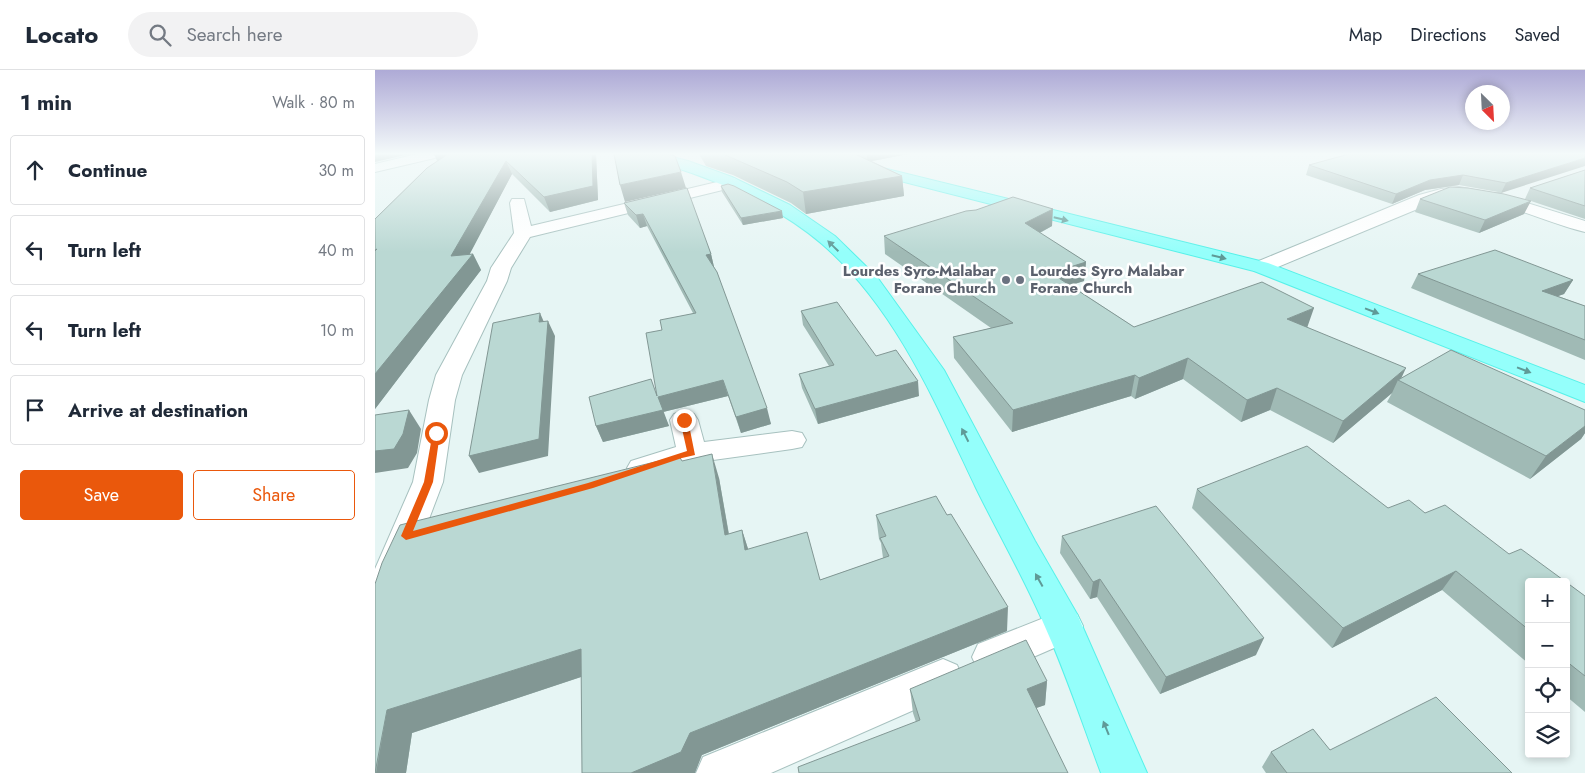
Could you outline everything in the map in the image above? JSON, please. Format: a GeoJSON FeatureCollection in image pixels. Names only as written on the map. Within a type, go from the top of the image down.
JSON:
{"type":"FeatureCollection","features":[{"type":"Feature","properties":{"kind":"main road"},"geometry":{"type":"LineString","coordinates":[[741,187],[784,209],[821,235],[870,281],[932,370],[1023,550],[1064,626],[1124,773]]}},
{"type":"Feature","properties":{"kind":"main road"},"geometry":{"type":"LineString","coordinates":[[939,187],[1261,267],[1585,394]]}},
{"type":"Feature","properties":{"kind":"street"},"geometry":{"type":"LineString","coordinates":[[523,233],[718,187]]}},
{"type":"Feature","properties":{"kind":"street"},"geometry":{"type":"LineString","coordinates":[[1501,200],[1529,191]]}},
{"type":"Feature","properties":{"kind":"street"},"geometry":{"type":"LineString","coordinates":[[1261,267],[1425,198],[1444,193],[1471,194],[1501,200],[1585,227]]}},
{"type":"Feature","properties":{"kind":"street"},"geometry":{"type":"LineString","coordinates":[[375,604],[428,482],[442,400],[449,375],[497,281],[501,268],[523,233],[518,203]]}},
{"type":"Feature","properties":{"kind":"street"},"geometry":{"type":"LineString","coordinates":[[684,420],[691,453]]}},
{"type":"Feature","properties":{"kind":"street"},"geometry":{"type":"LineString","coordinates":[[617,476],[681,455],[792,440]]}},
{"type":"Feature","properties":{"kind":"street"},"geometry":{"type":"LineString","coordinates":[[406,536],[443,526]]}},
{"type":"Feature","properties":{"kind":"street"},"geometry":{"type":"LineString","coordinates":[[719,773],[1064,626]]}},
{"type":"Feature","properties":{"kind":"building"},"geometry":{"type":"Polygon","coordinates":[[[408,187],[491,187],[451,256],[473,254],[375,374],[375,251],[377,249],[375,250],[375,219],[408,187]]]}},
{"type":"Feature","properties":{"kind":"building"},"geometry":{"type":"Polygon","coordinates":[[[533,187],[589,187],[544,197],[533,187]]]}},
{"type":"Feature","properties":{"kind":"building"},"geometry":{"type":"Polygon","coordinates":[[[722,187],[736,187],[782,211],[741,218],[722,187]]]}},
{"type":"Feature","properties":{"kind":"building"},"geometry":{"type":"Polygon","coordinates":[[[795,187],[835,187],[803,192],[795,187]]]}},
{"type":"Feature","properties":{"kind":"building"},"geometry":{"type":"Polygon","coordinates":[[[1374,187],[1413,187],[1396,194],[1374,187]]]}},
{"type":"Feature","properties":{"kind":"building"},"geometry":{"type":"Polygon","coordinates":[[[1450,187],[1504,194],[1531,201],[1485,220],[1420,199],[1450,187]]]}},
{"type":"Feature","properties":{"kind":"building"},"geometry":{"type":"Polygon","coordinates":[[[1585,187],[1585,206],[1530,188],[1585,187]]]}},
{"type":"Feature","properties":{"kind":"building"},"geometry":{"type":"Polygon","coordinates":[[[687,188],[711,254],[706,255],[717,272],[767,408],[736,417],[723,380],[658,397],[663,410],[596,426],[589,397],[651,379],[657,396],[646,333],[662,330],[660,320],[696,313],[643,214],[636,215],[624,203],[687,188]]]}},
{"type":"Feature","properties":{"kind":"building"},"geometry":{"type":"Polygon","coordinates":[[[1013,197],[1053,209],[1025,223],[1086,262],[1051,273],[1134,327],[1262,282],[1314,308],[1287,319],[1406,368],[1343,421],[1277,388],[1247,400],[1188,358],[1139,378],[1135,375],[1013,410],[953,337],[1013,323],[884,236],[966,211],[976,210],[1013,197]]]}},
{"type":"Feature","properties":{"kind":"building"},"geometry":{"type":"Polygon","coordinates":[[[1495,250],[1573,280],[1542,291],[1585,306],[1585,340],[1418,274],[1495,250]]]}},
{"type":"Feature","properties":{"kind":"building"},"geometry":{"type":"Polygon","coordinates":[[[837,302],[876,356],[896,350],[918,381],[815,409],[799,374],[834,365],[801,311],[837,302]]]}},
{"type":"Feature","properties":{"kind":"building"},"geometry":{"type":"Polygon","coordinates":[[[540,313],[539,322],[548,321],[539,439],[469,456],[493,323],[540,313]]]}},
{"type":"Feature","properties":{"kind":"building"},"geometry":{"type":"Polygon","coordinates":[[[1451,350],[1585,410],[1585,426],[1546,456],[1398,380],[1451,350]]]}},
{"type":"Feature","properties":{"kind":"building"},"geometry":{"type":"Polygon","coordinates":[[[409,410],[403,434],[394,449],[375,451],[375,415],[409,410]]]}},
{"type":"Feature","properties":{"kind":"building"},"geometry":{"type":"Polygon","coordinates":[[[1307,446],[1388,508],[1409,500],[1425,513],[1445,505],[1509,554],[1521,549],[1561,578],[1525,578],[1525,627],[1456,571],[1343,628],[1197,489],[1307,446]]]}},
{"type":"Feature","properties":{"kind":"building"},"geometry":{"type":"Polygon","coordinates":[[[712,454],[725,535],[742,530],[745,550],[807,532],[820,580],[889,556],[880,538],[886,536],[876,515],[936,496],[947,515],[951,514],[1008,607],[690,733],[681,752],[631,773],[582,773],[581,649],[387,710],[375,773],[375,584],[382,563],[400,525],[679,456],[682,461],[712,454]]]}},
{"type":"Feature","properties":{"kind":"building"},"geometry":{"type":"Polygon","coordinates":[[[1156,506],[1264,638],[1166,677],[1100,579],[1093,582],[1062,536],[1156,506]]]}},
{"type":"Feature","properties":{"kind":"building"},"geometry":{"type":"Polygon","coordinates":[[[1570,585],[1585,596],[1585,676],[1570,664],[1570,585]]]}},
{"type":"Feature","properties":{"kind":"building"},"geometry":{"type":"Polygon","coordinates":[[[1026,640],[1047,681],[1027,689],[1068,773],[799,773],[798,767],[920,720],[910,689],[1026,640]]]}},
{"type":"Feature","properties":{"kind":"building"},"geometry":{"type":"Polygon","coordinates":[[[1436,697],[1512,773],[1287,773],[1271,752],[1313,729],[1330,750],[1436,697]]]}},
{"type":"Feature","properties":{"kind":"place","name":"Lourdes Syro-Malabar Forane Church"},"geometry":{"type":"Point","coordinates":[1006,280]}},
{"type":"Feature","properties":{"kind":"place","name":"Lourdes Syro Malabar Forane Church"},"geometry":{"type":"Point","coordinates":[1020,280]}},
{"type":"Feature","properties":{"kind":"route"},"geometry":{"type":"LineString","coordinates":[[436,433],[428,482],[406,536],[590,485],[691,453],[684,420]]}}]}
